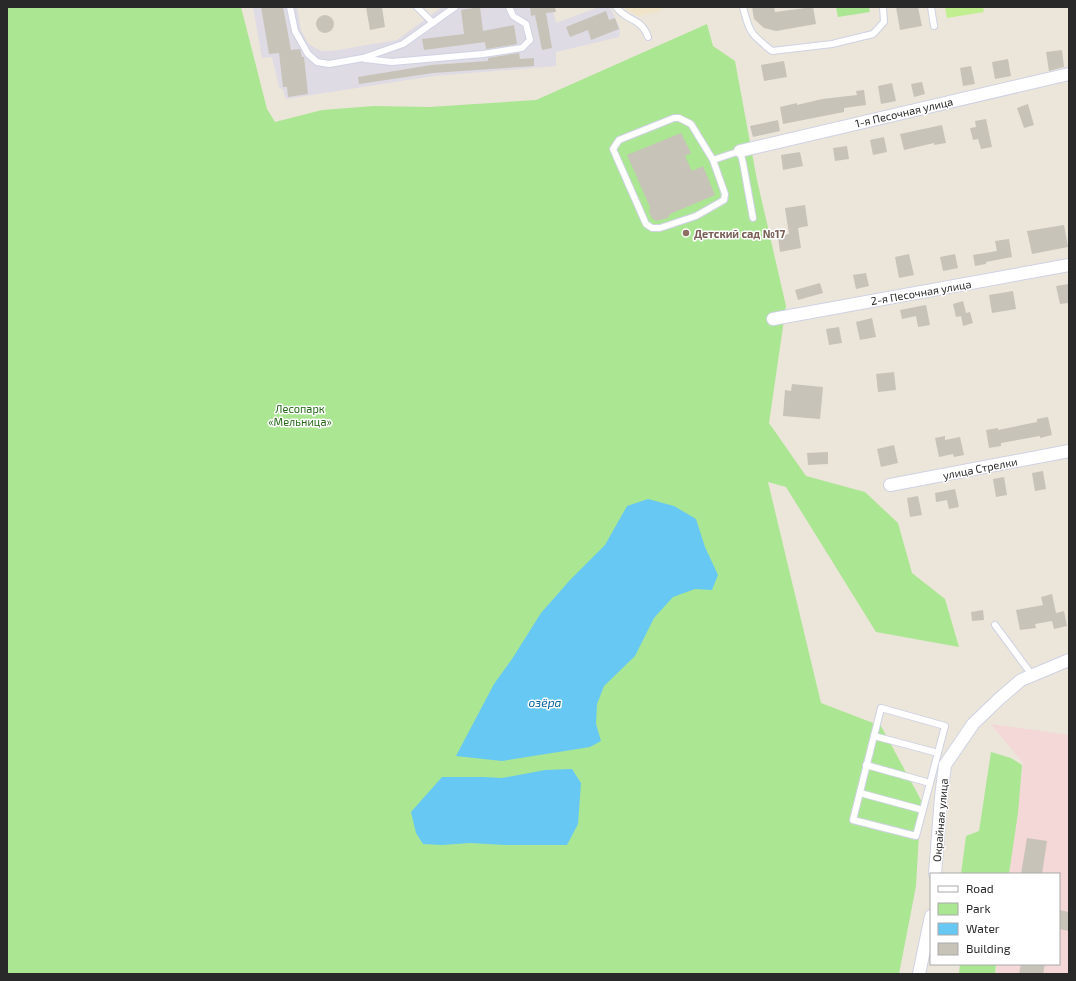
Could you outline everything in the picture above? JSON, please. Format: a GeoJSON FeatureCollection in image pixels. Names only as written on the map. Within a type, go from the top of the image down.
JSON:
{"type":"FeatureCollection","features":[{"type":"Feature","properties":{"kind":"street","name":"1-я Песочная улица"},"geometry":{"type":"LineString","coordinates":[[740,151],[1069,74]]}},
{"type":"Feature","properties":{"kind":"street","name":"2-я Песочная улица"},"geometry":{"type":"LineString","coordinates":[[773,319],[1069,265]]}},
{"type":"Feature","properties":{"kind":"street","name":"улица Стрелки"},"geometry":{"type":"LineString","coordinates":[[890,486],[1069,451]]}},
{"type":"Feature","properties":{"kind":"street","name":"Окрайная улица"},"geometry":{"type":"LineString","coordinates":[[935,873],[945,765],[973,724],[1022,680],[1069,660]]}},
{"type":"Feature","properties":{"kind":"street"},"geometry":{"type":"LineString","coordinates":[[919,974],[930,921]]}},
{"type":"Feature","properties":{"kind":"lane"},"geometry":{"type":"LineString","coordinates":[[290,7],[295,31],[308,54],[317,62],[329,64],[363,58],[403,44],[455,7]]}},
{"type":"Feature","properties":{"kind":"lane"},"geometry":{"type":"LineString","coordinates":[[417,7],[433,23]]}},
{"type":"Feature","properties":{"kind":"lane"},"geometry":{"type":"LineString","coordinates":[[363,58],[392,62],[484,54],[522,48],[530,40],[526,24],[513,16],[509,7]]}},
{"type":"Feature","properties":{"kind":"lane"},"geometry":{"type":"LineString","coordinates":[[616,7],[620,13],[638,22],[645,29],[648,37]]}},
{"type":"Feature","properties":{"kind":"lane"},"geometry":{"type":"LineString","coordinates":[[743,7],[747,24],[754,36],[772,51],[832,44],[873,34],[884,22],[883,7]]}},
{"type":"Feature","properties":{"kind":"lane"},"geometry":{"type":"LineString","coordinates":[[931,7],[934,26]]}},
{"type":"Feature","properties":{"kind":"lane"},"geometry":{"type":"LineString","coordinates":[[674,118],[679,118],[691,124],[713,160],[725,194],[724,200],[696,216],[660,228],[652,228],[646,224],[613,149],[619,140],[674,118]]}},
{"type":"Feature","properties":{"kind":"lane"},"geometry":{"type":"LineString","coordinates":[[713,160],[740,151],[753,218]]}},
{"type":"Feature","properties":{"kind":"lane"},"geometry":{"type":"LineString","coordinates":[[995,625],[1032,675]]}},
{"type":"Feature","properties":{"kind":"lane"},"geometry":{"type":"LineString","coordinates":[[881,708],[945,726],[916,836],[853,820],[874,736],[881,708]]}},
{"type":"Feature","properties":{"kind":"lane"},"geometry":{"type":"LineString","coordinates":[[874,736],[952,754]]}},
{"type":"Feature","properties":{"kind":"lane"},"geometry":{"type":"LineString","coordinates":[[866,765],[930,783]]}},
{"type":"Feature","properties":{"kind":"lane"},"geometry":{"type":"LineString","coordinates":[[860,793],[923,810]]}},
{"type":"Feature","properties":{"kind":"shaded area"},"geometry":{"type":"Polygon","coordinates":[[[253,7],[297,7],[301,30],[308,43],[322,51],[332,51],[397,40],[442,7],[552,7],[556,23],[599,7],[610,7],[620,29],[619,37],[556,52],[556,66],[433,76],[286,99],[283,90],[279,87],[272,57],[262,58],[253,7]]]}},
{"type":"Feature","properties":{"kind":"shaded area"},"geometry":{"type":"Polygon","coordinates":[[[623,7],[664,7],[660,11],[638,16],[623,7]]]}},
{"type":"Feature","properties":{"kind":"shaded area"},"geometry":{"type":"Polygon","coordinates":[[[991,724],[1069,735],[1069,974],[996,974],[997,965],[1060,965],[1060,873],[1009,873],[1023,763],[991,724]]]}},
{"type":"Feature","properties":{"kind":"green space","name":"Лесопарк «Мельница»"},"geometry":{"type":"Polygon","coordinates":[[[7,7],[241,7],[267,109],[275,122],[322,110],[374,106],[429,107],[536,100],[707,24],[713,46],[735,61],[757,180],[786,306],[769,423],[806,476],[865,492],[898,523],[912,573],[945,599],[959,647],[876,632],[786,487],[768,482],[821,703],[881,726],[921,800],[916,886],[899,974],[7,974],[7,7]]]}},
{"type":"Feature","properties":{"kind":"green space"},"geometry":{"type":"Polygon","coordinates":[[[836,7],[869,7],[870,12],[838,17],[836,7]]]}},
{"type":"Feature","properties":{"kind":"green space"},"geometry":{"type":"Polygon","coordinates":[[[945,7],[983,7],[984,12],[947,18],[945,7]]]}},
{"type":"Feature","properties":{"kind":"green space"},"geometry":{"type":"Polygon","coordinates":[[[991,752],[1011,758],[1022,765],[1018,813],[1009,873],[961,873],[966,836],[979,831],[991,752]]]}},
{"type":"Feature","properties":{"kind":"green space"},"geometry":{"type":"Polygon","coordinates":[[[960,965],[996,965],[995,974],[959,974],[960,965]]]}},
{"type":"Feature","properties":{"kind":"water","name":"озёра"},"geometry":{"type":"Polygon","coordinates":[[[648,499],[674,506],[696,519],[705,547],[718,575],[712,590],[695,589],[673,597],[654,618],[635,656],[604,686],[597,704],[596,724],[601,741],[590,747],[502,761],[456,756],[494,684],[512,659],[541,613],[570,580],[605,545],[627,506],[648,499]]]}},
{"type":"Feature","properties":{"kind":"water"},"geometry":{"type":"Polygon","coordinates":[[[572,769],[581,783],[578,824],[567,845],[505,845],[470,843],[442,845],[423,844],[416,833],[411,812],[442,777],[502,778],[545,770],[572,769]]]}},
{"type":"Feature","properties":{"kind":"building"},"geometry":{"type":"Polygon","coordinates":[[[261,7],[283,7],[291,50],[300,49],[302,57],[304,57],[308,94],[288,97],[287,87],[283,87],[279,53],[269,54],[261,7]]]}},
{"type":"Feature","properties":{"kind":"building"},"geometry":{"type":"Polygon","coordinates":[[[366,7],[382,7],[385,27],[370,30],[366,7]]]}},
{"type":"Feature","properties":{"kind":"building"},"geometry":{"type":"Polygon","coordinates":[[[480,7],[483,31],[514,25],[517,44],[486,49],[485,42],[424,50],[422,39],[464,34],[461,10],[480,7]]]}},
{"type":"Feature","properties":{"kind":"building"},"geometry":{"type":"Polygon","coordinates":[[[530,7],[555,7],[556,12],[546,13],[552,48],[542,50],[535,15],[531,16],[530,7]]]}},
{"type":"Feature","properties":{"kind":"building"},"geometry":{"type":"Polygon","coordinates":[[[752,7],[774,7],[775,12],[813,7],[816,24],[776,31],[764,28],[754,19],[752,7]]]}},
{"type":"Feature","properties":{"kind":"building"},"geometry":{"type":"Polygon","coordinates":[[[896,7],[918,7],[922,26],[900,30],[896,7]]]}},
{"type":"Feature","properties":{"kind":"building"},"geometry":{"type":"Polygon","coordinates":[[[606,11],[609,20],[615,18],[619,29],[591,40],[588,30],[570,37],[566,27],[606,11]]]}},
{"type":"Feature","properties":{"kind":"building"},"geometry":{"type":"Polygon","coordinates":[[[325,15],[331,18],[334,24],[331,30],[325,33],[319,30],[316,24],[319,18],[325,15]]]}},
{"type":"Feature","properties":{"kind":"building"},"geometry":{"type":"Polygon","coordinates":[[[1062,50],[1064,67],[1049,71],[1046,52],[1062,50]]]}},
{"type":"Feature","properties":{"kind":"building"},"geometry":{"type":"Polygon","coordinates":[[[519,53],[520,59],[534,58],[534,66],[433,73],[359,84],[358,77],[431,65],[488,61],[488,58],[519,53]]]}},
{"type":"Feature","properties":{"kind":"building"},"geometry":{"type":"Polygon","coordinates":[[[1008,59],[1011,76],[995,79],[992,62],[1008,59]]]}},
{"type":"Feature","properties":{"kind":"building"},"geometry":{"type":"Polygon","coordinates":[[[784,61],[787,77],[764,81],[761,65],[784,61]]]}},
{"type":"Feature","properties":{"kind":"building"},"geometry":{"type":"Polygon","coordinates":[[[971,66],[975,84],[963,86],[960,68],[971,66]]]}},
{"type":"Feature","properties":{"kind":"building"},"geometry":{"type":"Polygon","coordinates":[[[922,82],[925,94],[914,97],[911,84],[922,82]]]}},
{"type":"Feature","properties":{"kind":"building"},"geometry":{"type":"Polygon","coordinates":[[[892,83],[896,101],[881,104],[878,86],[892,83]]]}},
{"type":"Feature","properties":{"kind":"building"},"geometry":{"type":"Polygon","coordinates":[[[864,90],[866,105],[844,108],[844,112],[783,124],[780,107],[797,103],[797,105],[822,99],[857,95],[856,91],[864,90]]]}},
{"type":"Feature","properties":{"kind":"building"},"geometry":{"type":"Polygon","coordinates":[[[1028,104],[1034,125],[1024,128],[1017,108],[1028,104]]]}},
{"type":"Feature","properties":{"kind":"building"},"geometry":{"type":"Polygon","coordinates":[[[986,119],[992,147],[981,149],[978,139],[973,140],[970,128],[976,127],[975,121],[986,119]]]}},
{"type":"Feature","properties":{"kind":"building"},"geometry":{"type":"Polygon","coordinates":[[[778,120],[780,131],[753,137],[750,126],[778,120]]]}},
{"type":"Feature","properties":{"kind":"building"},"geometry":{"type":"Polygon","coordinates":[[[942,125],[946,143],[934,145],[934,143],[904,150],[900,134],[942,125]]]}},
{"type":"Feature","properties":{"kind":"building"},"geometry":{"type":"Polygon","coordinates":[[[681,133],[691,153],[685,156],[692,171],[703,166],[715,195],[670,214],[668,218],[656,221],[652,218],[649,212],[650,207],[627,155],[681,133]]]}},
{"type":"Feature","properties":{"kind":"building"},"geometry":{"type":"Polygon","coordinates":[[[884,137],[887,152],[873,155],[870,140],[884,137]]]}},
{"type":"Feature","properties":{"kind":"building"},"geometry":{"type":"Polygon","coordinates":[[[847,146],[849,159],[835,161],[833,148],[847,146]]]}},
{"type":"Feature","properties":{"kind":"building"},"geometry":{"type":"Polygon","coordinates":[[[800,152],[803,166],[783,170],[781,155],[800,152]]]}},
{"type":"Feature","properties":{"kind":"building"},"geometry":{"type":"Polygon","coordinates":[[[805,205],[808,226],[798,228],[801,248],[780,252],[778,236],[789,234],[785,208],[805,205]]]}},
{"type":"Feature","properties":{"kind":"building"},"geometry":{"type":"Polygon","coordinates":[[[1064,225],[1068,247],[1032,254],[1027,231],[1064,225]]]}},
{"type":"Feature","properties":{"kind":"building"},"geometry":{"type":"Polygon","coordinates":[[[1009,239],[1012,257],[986,262],[986,264],[975,266],[973,255],[997,251],[995,241],[1009,239]]]}},
{"type":"Feature","properties":{"kind":"building"},"geometry":{"type":"Polygon","coordinates":[[[909,254],[914,275],[899,278],[895,257],[909,254]]]}},
{"type":"Feature","properties":{"kind":"building"},"geometry":{"type":"Polygon","coordinates":[[[955,254],[958,268],[943,271],[940,257],[955,254]]]}},
{"type":"Feature","properties":{"kind":"building"},"geometry":{"type":"Polygon","coordinates":[[[866,273],[869,286],[856,289],[853,275],[866,273]]]}},
{"type":"Feature","properties":{"kind":"building"},"geometry":{"type":"Polygon","coordinates":[[[820,283],[823,293],[798,300],[795,290],[820,283]]]}},
{"type":"Feature","properties":{"kind":"building"},"geometry":{"type":"Polygon","coordinates":[[[1068,284],[1069,303],[1060,304],[1056,286],[1068,284]]]}},
{"type":"Feature","properties":{"kind":"building"},"geometry":{"type":"Polygon","coordinates":[[[1013,291],[1016,309],[992,313],[989,295],[1013,291]]]}},
{"type":"Feature","properties":{"kind":"building"},"geometry":{"type":"Polygon","coordinates":[[[963,301],[966,313],[970,312],[973,323],[963,326],[961,316],[956,317],[953,304],[963,301]]]}},
{"type":"Feature","properties":{"kind":"building"},"geometry":{"type":"Polygon","coordinates":[[[926,305],[930,325],[918,327],[916,316],[902,319],[900,310],[926,305]]]}},
{"type":"Feature","properties":{"kind":"building"},"geometry":{"type":"Polygon","coordinates":[[[872,318],[876,337],[860,340],[856,322],[872,318]]]}},
{"type":"Feature","properties":{"kind":"building"},"geometry":{"type":"Polygon","coordinates":[[[839,327],[842,343],[829,345],[826,329],[839,327]]]}},
{"type":"Feature","properties":{"kind":"building"},"geometry":{"type":"Polygon","coordinates":[[[894,372],[896,390],[878,392],[876,374],[894,372]]]}},
{"type":"Feature","properties":{"kind":"building"},"geometry":{"type":"Polygon","coordinates":[[[792,384],[823,387],[820,419],[783,416],[785,390],[791,391],[792,384]]]}},
{"type":"Feature","properties":{"kind":"building"},"geometry":{"type":"Polygon","coordinates":[[[1048,417],[1052,435],[1001,443],[1001,446],[989,448],[986,430],[998,428],[998,430],[1037,422],[1037,419],[1048,417]]]}},
{"type":"Feature","properties":{"kind":"building"},"geometry":{"type":"Polygon","coordinates":[[[945,436],[945,440],[960,437],[964,455],[954,457],[953,454],[939,457],[935,438],[945,436]]]}},
{"type":"Feature","properties":{"kind":"building"},"geometry":{"type":"Polygon","coordinates":[[[894,445],[898,463],[881,467],[877,449],[894,445]]]}},
{"type":"Feature","properties":{"kind":"building"},"geometry":{"type":"Polygon","coordinates":[[[828,452],[828,464],[808,465],[807,453],[828,452]]]}},
{"type":"Feature","properties":{"kind":"building"},"geometry":{"type":"Polygon","coordinates":[[[1043,471],[1046,489],[1035,491],[1032,473],[1043,471]]]}},
{"type":"Feature","properties":{"kind":"building"},"geometry":{"type":"Polygon","coordinates":[[[1004,477],[1007,495],[996,497],[993,479],[1004,477]]]}},
{"type":"Feature","properties":{"kind":"building"},"geometry":{"type":"Polygon","coordinates":[[[955,489],[959,507],[949,509],[947,500],[936,502],[935,493],[955,489]]]}},
{"type":"Feature","properties":{"kind":"building"},"geometry":{"type":"Polygon","coordinates":[[[918,496],[922,515],[910,517],[907,498],[918,496]]]}},
{"type":"Feature","properties":{"kind":"building"},"geometry":{"type":"Polygon","coordinates":[[[1052,594],[1056,613],[1064,611],[1067,626],[1054,629],[1052,621],[1035,624],[1036,628],[1020,630],[1016,610],[1043,605],[1041,597],[1052,594]]]}},
{"type":"Feature","properties":{"kind":"building"},"geometry":{"type":"Polygon","coordinates":[[[983,610],[984,620],[972,621],[971,612],[983,610]]]}},
{"type":"Feature","properties":{"kind":"building"},"geometry":{"type":"Polygon","coordinates":[[[1027,838],[1047,841],[1042,873],[1021,873],[1027,838]]]}},
{"type":"Feature","properties":{"kind":"building"},"geometry":{"type":"Polygon","coordinates":[[[1060,910],[1069,912],[1069,931],[1060,929],[1060,910]]]}},
{"type":"Feature","properties":{"kind":"building"},"geometry":{"type":"Polygon","coordinates":[[[1021,965],[1045,965],[1043,974],[1019,974],[1021,965]]]}},
{"type":"Feature","properties":{"kind":"place","name":"Детский сад №17"},"geometry":{"type":"Point","coordinates":[686,233]}}]}
